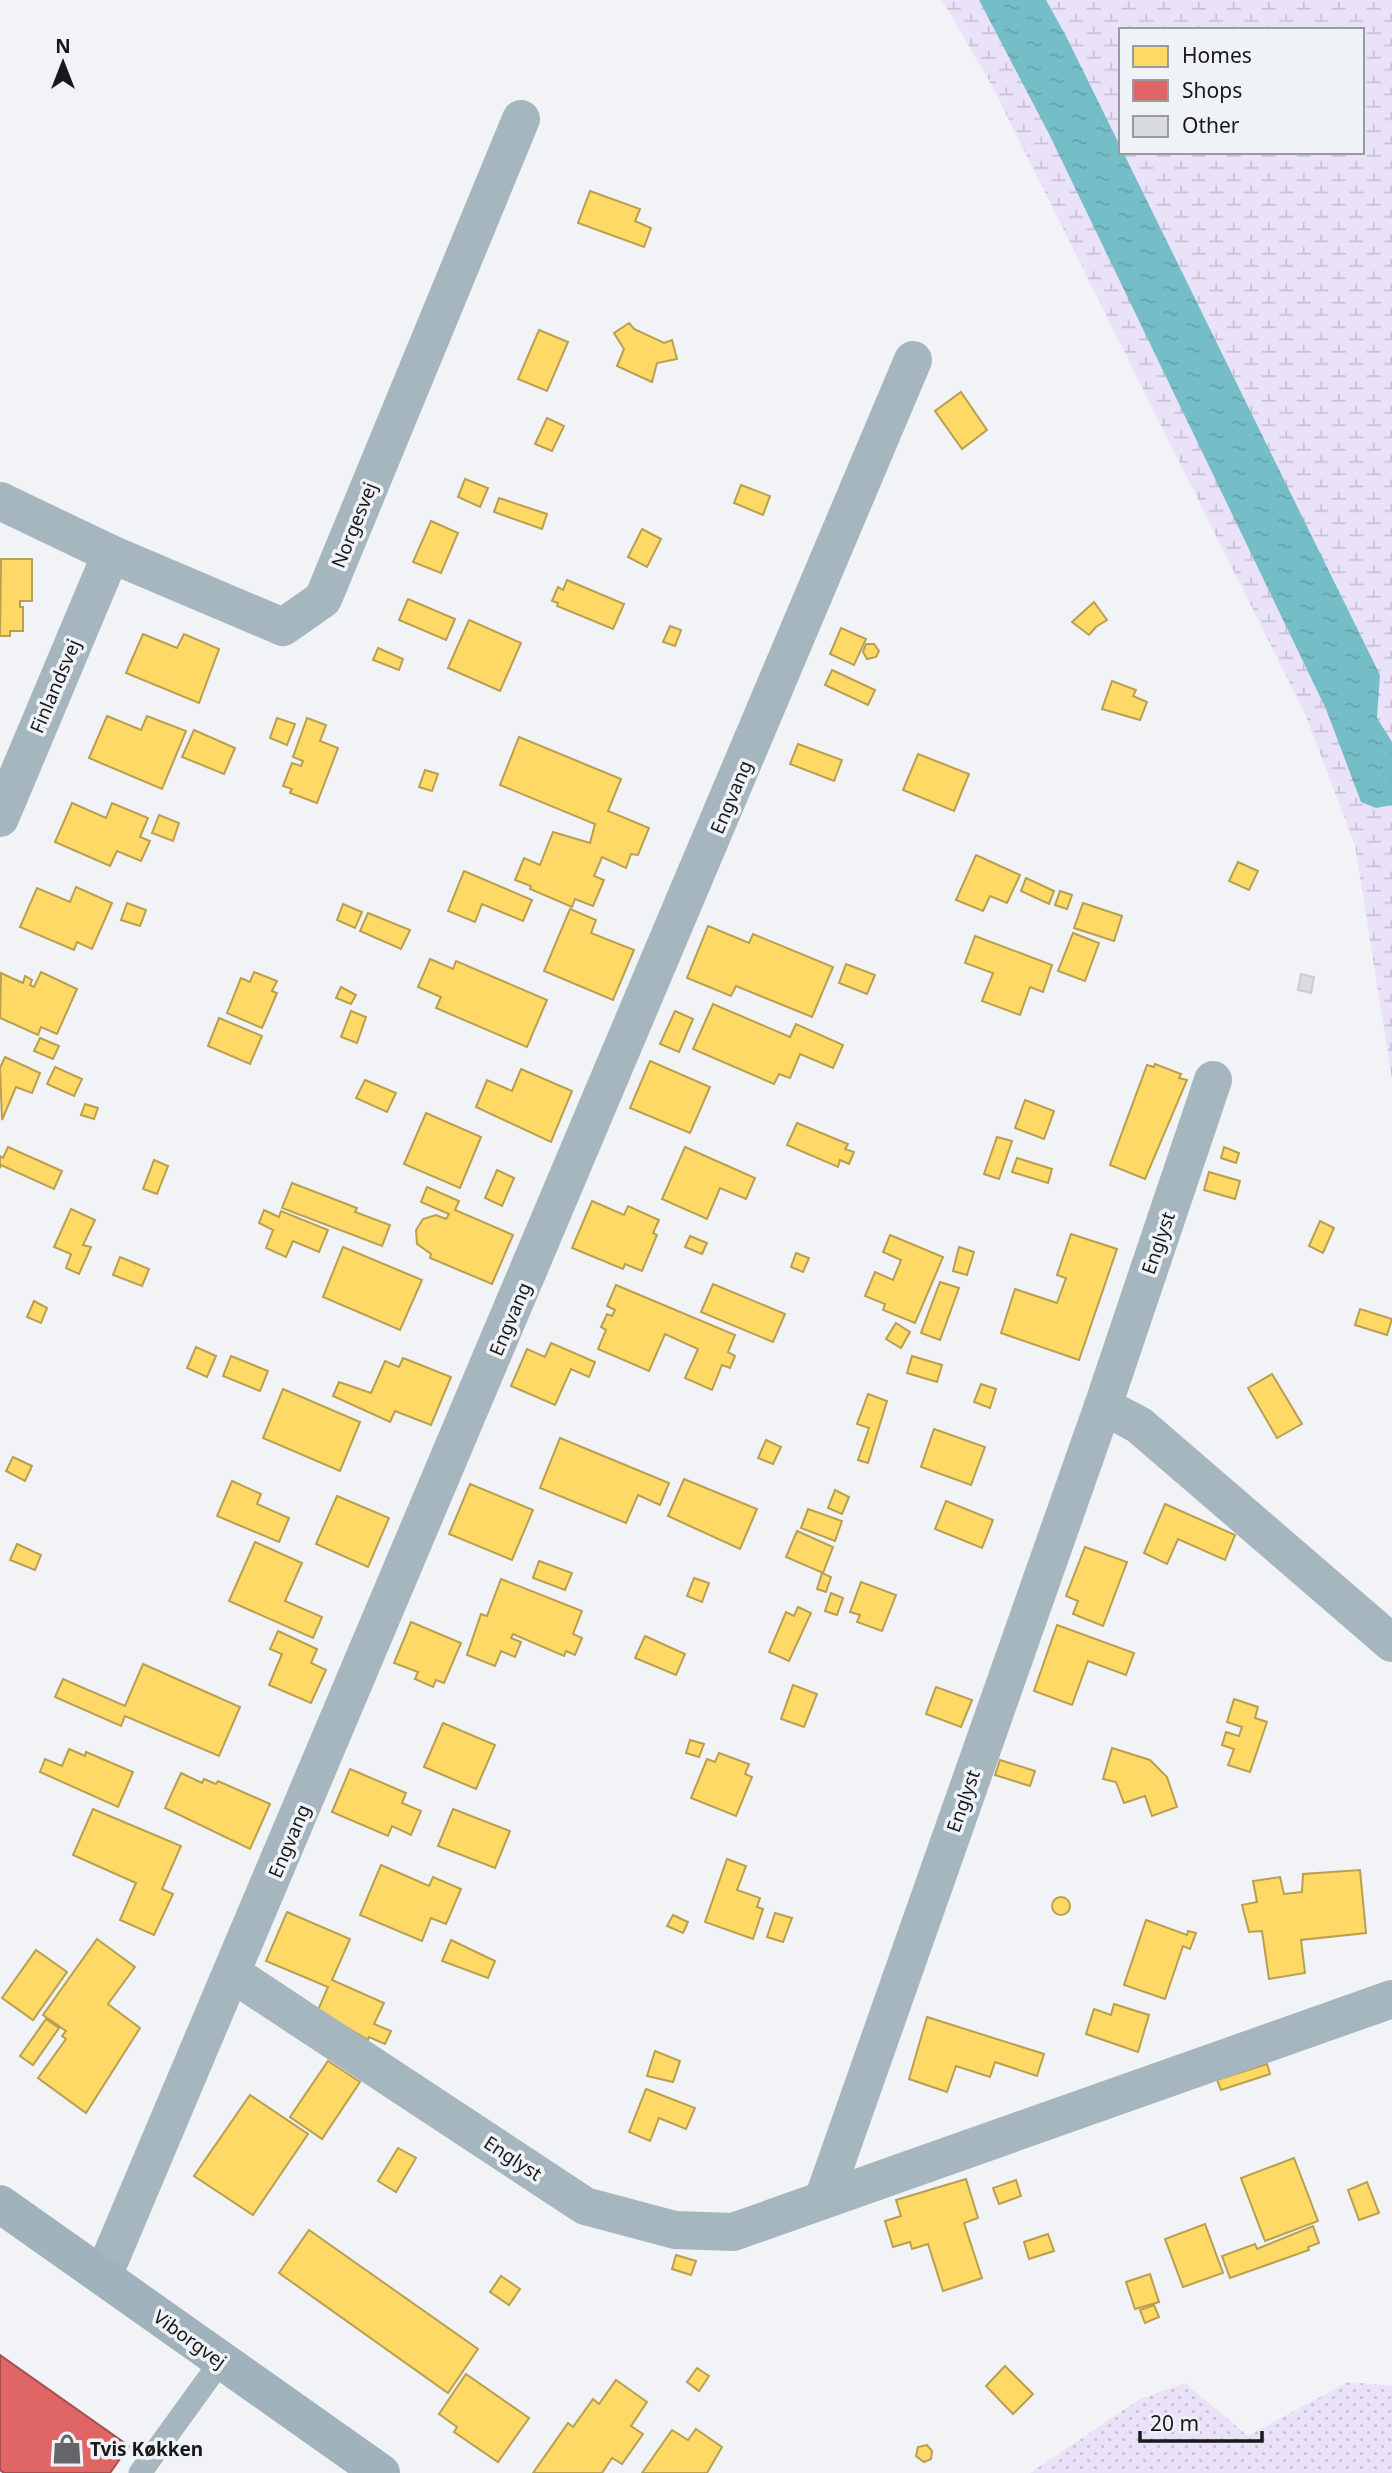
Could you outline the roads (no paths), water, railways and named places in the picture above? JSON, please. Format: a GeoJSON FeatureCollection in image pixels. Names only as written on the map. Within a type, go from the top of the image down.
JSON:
{"type":"FeatureCollection","features":[{"type":"Feature","properties":{"kind":"street","name":"Norgesvej"},"geometry":{"type":"LineString","coordinates":[[0,501],[111,554],[283,626],[323,599],[521,119]]}},
{"type":"Feature","properties":{"kind":"street","name":"Engvang"},"geometry":{"type":"LineString","coordinates":[[103,2276],[233,1974],[913,360]]}},
{"type":"Feature","properties":{"kind":"street","name":"Finlandsvej"},"geometry":{"type":"LineString","coordinates":[[0,818],[111,554]]}},
{"type":"Feature","properties":{"kind":"street","name":"Englyst"},"geometry":{"type":"LineString","coordinates":[[824,2197],[1103,1406],[1213,1080]]}},
{"type":"Feature","properties":{"kind":"street"},"geometry":{"type":"LineString","coordinates":[[1103,1406],[1139,1425],[1392,1643]]}},
{"type":"Feature","properties":{"kind":"street","name":"Englyst"},"geometry":{"type":"LineString","coordinates":[[233,1974],[585,2206],[675,2230],[733,2232],[824,2197],[1392,1999]]}},
{"type":"Feature","properties":{"kind":"street","name":"Viborgvej"},"geometry":{"type":"LineString","coordinates":[[0,2204],[381,2473]]}},
{"type":"Feature","properties":{"kind":"lane"},"geometry":{"type":"LineString","coordinates":[[140,2473],[220,2361]]}},
{"type":"Feature","properties":{"kind":"water"},"geometry":{"type":"Polygon","coordinates":[[[979,0],[1046,0],[1066,36],[1119,144],[1119,154],[1124,154],[1380,675],[1377,718],[1392,742],[1392,805],[1376,808],[1361,802],[1326,709],[1049,134],[979,0]]]}},
{"type":"Feature","properties":{"kind":"place","name":"Tvis Køkken"},"geometry":{"type":"Point","coordinates":[67,2449]}}]}
